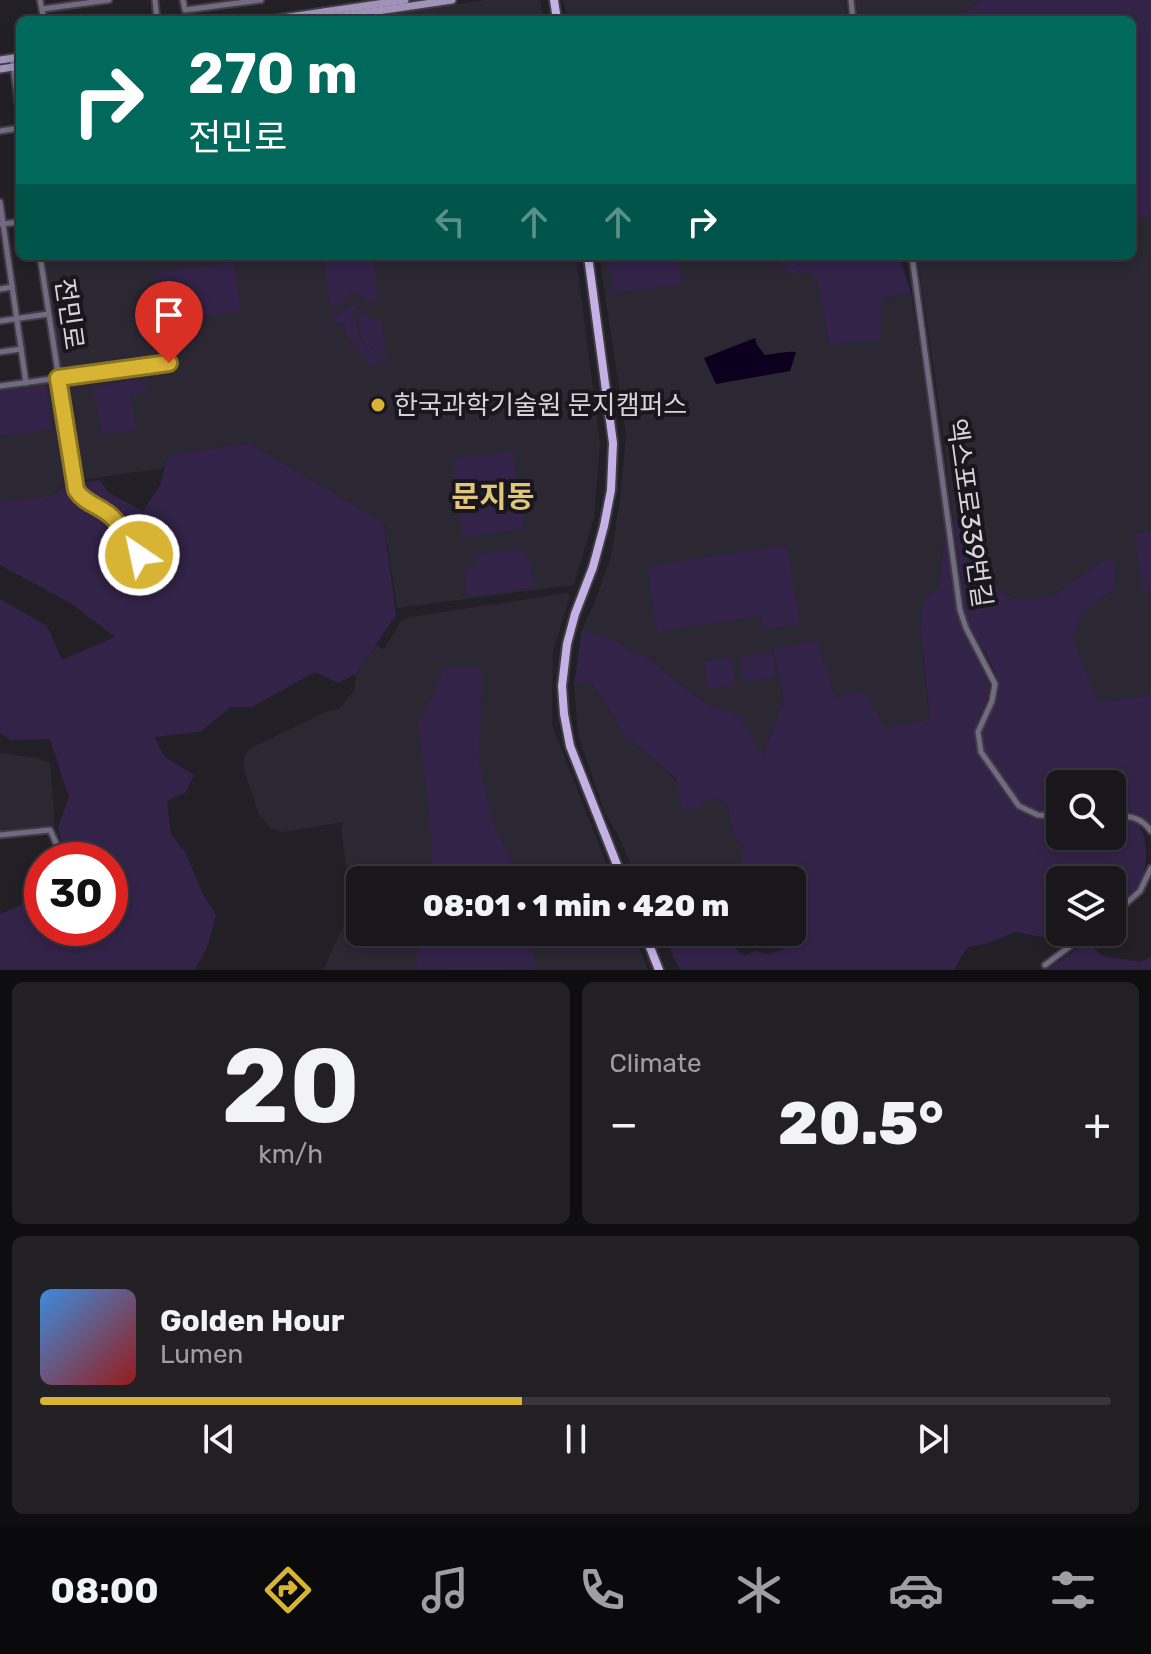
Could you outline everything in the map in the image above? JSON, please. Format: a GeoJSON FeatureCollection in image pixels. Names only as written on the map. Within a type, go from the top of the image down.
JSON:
{"type":"FeatureCollection","features":[{"type":"Feature","properties":{"kind":"main road"},"geometry":{"type":"LineString","coordinates":[[295,16],[405,0]]}},
{"type":"Feature","properties":{"kind":"main road"},"geometry":{"type":"LineString","coordinates":[[343,16],[452,0]]}},
{"type":"Feature","properties":{"kind":"main road"},"geometry":{"type":"LineString","coordinates":[[0,60],[16,62]]}},
{"type":"Feature","properties":{"kind":"main road"},"geometry":{"type":"LineString","coordinates":[[0,69],[16,62]]}},
{"type":"Feature","properties":{"kind":"main road"},"geometry":{"type":"LineString","coordinates":[[589,260],[610,418],[613,456],[611,490],[593,567],[567,644],[562,686],[570,746],[617,866]]}},
{"type":"Feature","properties":{"kind":"main road"},"geometry":{"type":"LineString","coordinates":[[650,946],[659,970]]}},
{"type":"Feature","properties":{"kind":"street"},"geometry":{"type":"LineString","coordinates":[[40,0],[43,16]]}},
{"type":"Feature","properties":{"kind":"street"},"geometry":{"type":"LineString","coordinates":[[42,9],[68,3],[109,0]]}},
{"type":"Feature","properties":{"kind":"street"},"geometry":{"type":"LineString","coordinates":[[183,0],[185,10],[217,3],[261,0]]}},
{"type":"Feature","properties":{"kind":"street"},"geometry":{"type":"LineString","coordinates":[[0,202],[26,383]]}},
{"type":"Feature","properties":{"kind":"street"},"geometry":{"type":"LineString","coordinates":[[0,257],[8,256]]}},
{"type":"Feature","properties":{"kind":"street","name":"전민로"},"geometry":{"type":"LineString","coordinates":[[41,260],[76,490],[81,498],[114,519],[139,555],[153,561],[169,551]]}},
{"type":"Feature","properties":{"kind":"street","name":"엑스포로339번길"},"geometry":{"type":"LineString","coordinates":[[913,260],[960,610],[995,684],[992,701],[978,732],[978,745],[1019,806],[1046,815]]}},
{"type":"Feature","properties":{"kind":"street"},"geometry":{"type":"LineString","coordinates":[[0,289],[12,287]]}},
{"type":"Feature","properties":{"kind":"street"},"geometry":{"type":"LineString","coordinates":[[0,321],[48,314]]}},
{"type":"Feature","properties":{"kind":"street"},"geometry":{"type":"LineString","coordinates":[[0,352],[21,349]]}},
{"type":"Feature","properties":{"kind":"street","name":"전민로"},"geometry":{"type":"LineString","coordinates":[[0,386],[169,363]]}},
{"type":"Feature","properties":{"kind":"street"},"geometry":{"type":"LineString","coordinates":[[1126,816],[1139,818],[1151,831]]}},
{"type":"Feature","properties":{"kind":"street"},"geometry":{"type":"LineString","coordinates":[[0,835],[50,830],[56,842]]}},
{"type":"Feature","properties":{"kind":"street"},"geometry":{"type":"LineString","coordinates":[[1126,904],[1140,891],[1151,868]]}},
{"type":"Feature","properties":{"kind":"street"},"geometry":{"type":"LineString","coordinates":[[1045,965],[1070,946]]}},
{"type":"Feature","properties":{"kind":"shaded area"},"geometry":{"type":"Polygon","coordinates":[[[486,0],[540,0],[543,16],[378,16],[486,0]]]}},
{"type":"Feature","properties":{"kind":"shaded area"},"geometry":{"type":"Polygon","coordinates":[[[563,0],[845,0],[847,16],[567,16],[563,0]]]}},
{"type":"Feature","properties":{"kind":"shaded area"},"geometry":{"type":"Polygon","coordinates":[[[856,0],[980,0],[960,16],[858,16],[856,0]]]}},
{"type":"Feature","properties":{"kind":"shaded area"},"geometry":{"type":"Polygon","coordinates":[[[980,0],[1151,0],[1151,215],[1136,220],[1136,16],[960,16],[980,0]]]}},
{"type":"Feature","properties":{"kind":"shaded area"},"geometry":{"type":"Polygon","coordinates":[[[1151,215],[1151,695],[1096,702],[1073,638],[1083,614],[1116,587],[1104,559],[1052,597],[1017,600],[988,578],[978,546],[952,513],[918,260],[1136,260],[1136,220],[1151,215]]]}},
{"type":"Feature","properties":{"kind":"shaded area","name":"한국과학기술원 문지캠퍼스"},"geometry":{"type":"Polygon","coordinates":[[[46,260],[577,260],[600,443],[594,518],[574,585],[397,608],[384,523],[250,443],[168,455],[164,468],[75,481],[61,380],[154,366],[153,358],[64,370],[60,368],[46,260]]]}},
{"type":"Feature","properties":{"kind":"shaded area"},"geometry":{"type":"Polygon","coordinates":[[[324,260],[373,260],[378,300],[365,302],[357,293],[347,296],[342,305],[330,306],[324,260]]]}},
{"type":"Feature","properties":{"kind":"shaded area"},"geometry":{"type":"Polygon","coordinates":[[[600,260],[776,260],[789,273],[807,270],[819,280],[829,344],[881,298],[911,293],[946,527],[938,590],[920,624],[930,719],[885,727],[836,697],[773,649],[784,699],[763,758],[740,716],[703,702],[645,656],[632,652],[617,641],[582,629],[611,556],[626,434],[600,260]]]}},
{"type":"Feature","properties":{"kind":"shaded area"},"geometry":{"type":"Polygon","coordinates":[[[609,260],[679,260],[682,284],[613,293],[609,260]]]}},
{"type":"Feature","properties":{"kind":"shaded area"},"geometry":{"type":"Polygon","coordinates":[[[776,260],[900,260],[911,293],[881,298],[880,340],[829,344],[818,280],[807,270],[789,273],[776,260]]]}},
{"type":"Feature","properties":{"kind":"shaded area"},"geometry":{"type":"Polygon","coordinates":[[[234,262],[241,312],[160,323],[154,273],[234,262]]]}},
{"type":"Feature","properties":{"kind":"shaded area"},"geometry":{"type":"Polygon","coordinates":[[[359,302],[352,315],[358,334],[364,344],[375,352],[382,365],[369,366],[350,341],[344,323],[333,325],[332,317],[359,302]]]}},
{"type":"Feature","properties":{"kind":"shaded area"},"geometry":{"type":"Polygon","coordinates":[[[363,312],[373,319],[381,319],[387,364],[362,337],[358,316],[363,312]]]}},
{"type":"Feature","properties":{"kind":"shaded area"},"geometry":{"type":"Polygon","coordinates":[[[755,338],[765,355],[796,352],[790,371],[716,384],[704,358],[755,338]]]}},
{"type":"Feature","properties":{"kind":"shaded area"},"geometry":{"type":"Polygon","coordinates":[[[137,379],[150,392],[130,396],[137,429],[102,435],[93,387],[137,379]]]}},
{"type":"Feature","properties":{"kind":"shaded area"},"geometry":{"type":"Polygon","coordinates":[[[54,383],[71,482],[64,484],[53,495],[0,502],[0,387],[54,383]]]}},
{"type":"Feature","properties":{"kind":"shaded area"},"geometry":{"type":"Polygon","coordinates":[[[46,385],[52,429],[0,436],[0,391],[46,385]]]}},
{"type":"Feature","properties":{"kind":"shaded area"},"geometry":{"type":"Polygon","coordinates":[[[250,443],[384,523],[396,615],[356,674],[338,683],[315,672],[252,707],[231,707],[200,732],[154,737],[165,757],[194,775],[185,793],[167,801],[171,834],[185,852],[202,892],[216,915],[208,945],[195,970],[0,970],[0,914],[24,904],[24,946],[128,946],[128,842],[61,842],[58,827],[69,798],[50,739],[11,740],[0,733],[0,599],[47,626],[62,660],[115,637],[70,603],[0,565],[0,502],[53,495],[65,485],[100,480],[109,493],[143,511],[160,485],[168,455],[250,443]]]}},
{"type":"Feature","properties":{"kind":"shaded area"},"geometry":{"type":"Polygon","coordinates":[[[513,450],[524,529],[463,537],[452,459],[513,450]]]}},
{"type":"Feature","properties":{"kind":"shaded area"},"geometry":{"type":"Polygon","coordinates":[[[952,513],[978,546],[988,578],[1017,600],[1052,597],[1104,559],[1114,559],[1116,587],[1083,614],[1073,638],[1097,702],[1151,695],[1151,825],[1139,814],[1126,813],[1126,770],[1046,770],[1046,813],[1024,806],[1011,793],[996,773],[982,742],[982,727],[995,703],[998,683],[969,625],[952,513]]]}},
{"type":"Feature","properties":{"kind":"shaded area"},"geometry":{"type":"Polygon","coordinates":[[[946,527],[957,613],[988,678],[988,694],[974,739],[980,754],[1018,808],[1046,819],[1046,850],[1126,850],[1126,819],[1138,825],[1145,841],[1146,863],[1135,891],[1126,901],[1126,866],[1046,866],[1046,938],[1016,932],[968,947],[954,970],[680,970],[668,946],[733,946],[744,956],[755,951],[769,954],[783,946],[806,946],[806,866],[743,866],[743,848],[733,833],[727,805],[717,798],[682,811],[676,779],[624,735],[592,683],[574,684],[582,629],[617,641],[632,652],[645,656],[703,702],[740,716],[763,757],[784,699],[773,649],[816,640],[836,697],[864,691],[885,727],[930,719],[920,625],[924,597],[938,590],[946,527]]]}},
{"type":"Feature","properties":{"kind":"shaded area"},"geometry":{"type":"Polygon","coordinates":[[[1151,531],[1151,590],[1143,591],[1134,534],[1151,531]]]}},
{"type":"Feature","properties":{"kind":"shaded area"},"geometry":{"type":"Polygon","coordinates":[[[787,545],[800,624],[763,630],[760,616],[657,632],[647,566],[787,545]]]}},
{"type":"Feature","properties":{"kind":"shaded area"},"geometry":{"type":"Polygon","coordinates":[[[524,548],[525,561],[530,561],[534,587],[468,597],[464,570],[476,568],[474,555],[524,548]]]}},
{"type":"Feature","properties":{"kind":"shaded area"},"geometry":{"type":"Polygon","coordinates":[[[568,593],[570,596],[553,652],[552,725],[607,866],[346,866],[341,829],[343,822],[282,832],[270,828],[259,814],[244,770],[244,756],[251,748],[328,711],[339,709],[354,691],[356,674],[376,645],[384,649],[401,621],[409,617],[568,593]]]}},
{"type":"Feature","properties":{"kind":"shaded area"},"geometry":{"type":"Polygon","coordinates":[[[772,652],[776,676],[743,682],[740,657],[772,652]]]}},
{"type":"Feature","properties":{"kind":"shaded area"},"geometry":{"type":"Polygon","coordinates":[[[731,657],[735,685],[708,689],[704,661],[731,657]]]}},
{"type":"Feature","properties":{"kind":"shaded area"},"geometry":{"type":"Polygon","coordinates":[[[443,668],[480,668],[479,761],[492,820],[513,866],[431,866],[430,819],[418,724],[443,668]]]}},
{"type":"Feature","properties":{"kind":"shaded area"},"geometry":{"type":"Polygon","coordinates":[[[592,683],[624,735],[664,768],[699,807],[705,801],[716,798],[727,805],[733,833],[743,848],[744,866],[632,866],[605,813],[578,735],[574,684],[592,683]]]}},
{"type":"Feature","properties":{"kind":"shaded area"},"geometry":{"type":"Polygon","coordinates":[[[0,753],[38,758],[50,763],[55,826],[0,832],[0,753]]]}},
{"type":"Feature","properties":{"kind":"shaded area"},"geometry":{"type":"Polygon","coordinates":[[[346,920],[346,946],[639,946],[648,970],[323,970],[346,920]]]}},
{"type":"Feature","properties":{"kind":"shaded area"},"geometry":{"type":"Polygon","coordinates":[[[418,946],[532,946],[535,969],[419,970],[415,961],[418,946]]]}},
{"type":"Feature","properties":{"kind":"shaded area"},"geometry":{"type":"Polygon","coordinates":[[[1081,946],[1092,946],[1103,956],[1141,962],[1151,956],[1151,970],[1046,970],[1081,946]]]}},
{"type":"Feature","properties":{"kind":"place","name":"한국과학기술원 문지캠퍼스"},"geometry":{"type":"Point","coordinates":[378,405]}},
{"type":"Feature","properties":{"kind":"district","name":"문지동"},"geometry":{"type":"Point","coordinates":[493,497]}},
{"type":"Feature","properties":{"kind":"route"},"geometry":{"type":"LineString","coordinates":[[139,555],[114,519],[81,498],[76,490],[58,378],[169,363]]}}]}
